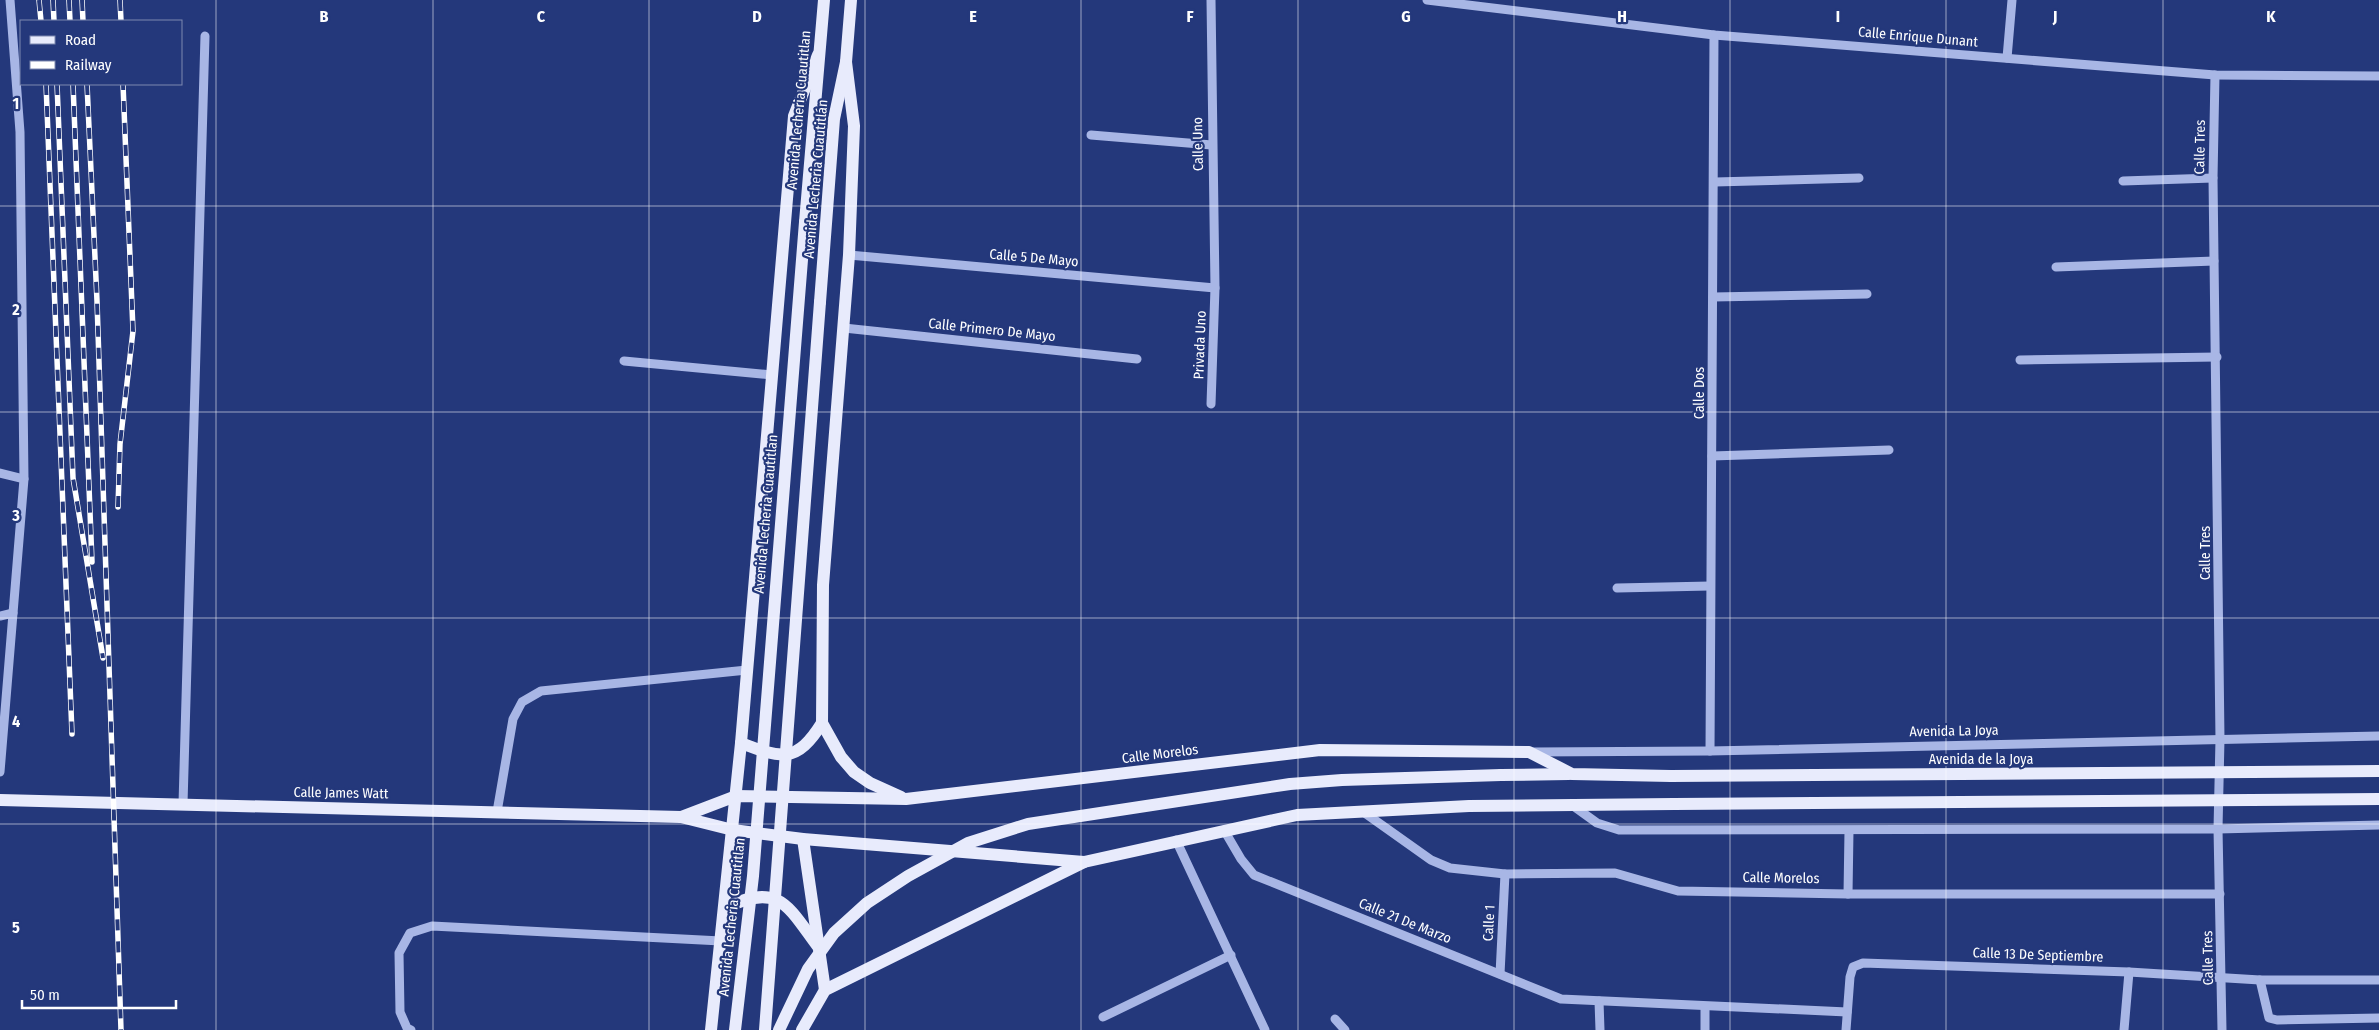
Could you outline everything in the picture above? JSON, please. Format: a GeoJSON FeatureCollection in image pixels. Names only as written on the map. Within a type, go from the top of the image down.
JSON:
{"type":"FeatureCollection","features":[{"type":"Feature","properties":{"kind":"main road","name":"Avenida Lecheria Cuautitlan"},"geometry":{"type":"LineString","coordinates":[[735,1030],[753,876],[818,55],[824,0]]}},
{"type":"Feature","properties":{"kind":"main road","name":"Avenida Lecheria Cuautitlán"},"geometry":{"type":"LineString","coordinates":[[765,1030],[834,119],[846,62],[851,0]]}},
{"type":"Feature","properties":{"kind":"main road"},"geometry":{"type":"LineString","coordinates":[[711,1030],[741,743],[794,116],[818,55]]}},
{"type":"Feature","properties":{"kind":"main road"},"geometry":{"type":"LineString","coordinates":[[846,62],[854,126],[850,255],[823,584],[822,722],[841,756],[854,772],[870,783],[906,799]]}},
{"type":"Feature","properties":{"kind":"main road"},"geometry":{"type":"LineString","coordinates":[[741,743],[763,752],[791,754],[810,742],[822,722]]}},
{"type":"Feature","properties":{"kind":"main road","name":"Calle Morelos"},"geometry":{"type":"LineString","coordinates":[[736,796],[906,799],[1320,750],[1529,752],[1577,774]]}},
{"type":"Feature","properties":{"kind":"main road","name":"Avenida de la Joya"},"geometry":{"type":"LineString","coordinates":[[779,1030],[808,969],[834,933],[867,904],[908,876],[968,842],[1028,824],[1290,784],[1342,780],[1577,774],[1681,776],[2379,771]]}},
{"type":"Feature","properties":{"kind":"main road","name":"Calle James Watt"},"geometry":{"type":"LineString","coordinates":[[681,817],[736,796]]}},
{"type":"Feature","properties":{"kind":"main road"},"geometry":{"type":"LineString","coordinates":[[802,1030],[825,990],[1084,862],[1176,840],[1297,815],[1362,810],[1469,806],[2379,799]]}},
{"type":"Feature","properties":{"kind":"main road","name":"Calle James Watt"},"geometry":{"type":"LineString","coordinates":[[0,800],[681,817],[733,830]]}},
{"type":"Feature","properties":{"kind":"main road"},"geometry":{"type":"LineString","coordinates":[[733,830],[803,839],[1084,862]]}},
{"type":"Feature","properties":{"kind":"main road"},"geometry":{"type":"LineString","coordinates":[[803,839],[825,990]]}},
{"type":"Feature","properties":{"kind":"main road"},"geometry":{"type":"LineString","coordinates":[[725,908],[755,896],[769,896],[780,901],[792,912],[820,950]]}},
{"type":"Feature","properties":{"kind":"street"},"geometry":{"type":"LineString","coordinates":[[0,772],[4,667],[14,613],[24,479],[20,132],[10,0]]}},
{"type":"Feature","properties":{"kind":"street","name":"Calle Uno"},"geometry":{"type":"LineString","coordinates":[[1211,0],[1215,288]]}},
{"type":"Feature","properties":{"kind":"street","name":"Calle Enrique Dunant"},"geometry":{"type":"LineString","coordinates":[[1427,0],[1714,35],[2215,75],[2379,76]]}},
{"type":"Feature","properties":{"kind":"street"},"geometry":{"type":"LineString","coordinates":[[2007,58],[2012,0]]}},
{"type":"Feature","properties":{"kind":"street","name":"Calle Dos"},"geometry":{"type":"LineString","coordinates":[[1710,750],[1715,182],[1714,35]]}},
{"type":"Feature","properties":{"kind":"street"},"geometry":{"type":"LineString","coordinates":[[183,804],[205,36]]}},
{"type":"Feature","properties":{"kind":"street","name":"Calle Tres"},"geometry":{"type":"LineString","coordinates":[[2215,75],[2214,261],[2217,357],[2220,739],[2218,829],[2222,1030]]}},
{"type":"Feature","properties":{"kind":"street"},"geometry":{"type":"LineString","coordinates":[[1092,135],[1212,145]]}},
{"type":"Feature","properties":{"kind":"street"},"geometry":{"type":"LineString","coordinates":[[1715,182],[1859,178]]}},
{"type":"Feature","properties":{"kind":"street"},"geometry":{"type":"LineString","coordinates":[[2123,181],[2214,178]]}},
{"type":"Feature","properties":{"kind":"street","name":"Calle 5 De Mayo"},"geometry":{"type":"LineString","coordinates":[[850,255],[1215,288]]}},
{"type":"Feature","properties":{"kind":"street"},"geometry":{"type":"LineString","coordinates":[[2056,267],[2214,261]]}},
{"type":"Feature","properties":{"kind":"street","name":"Privada Uno"},"geometry":{"type":"LineString","coordinates":[[1211,404],[1215,288]]}},
{"type":"Feature","properties":{"kind":"street"},"geometry":{"type":"LineString","coordinates":[[1713,297],[1867,294]]}},
{"type":"Feature","properties":{"kind":"street","name":"Calle Primero De Mayo"},"geometry":{"type":"LineString","coordinates":[[844,328],[1137,359]]}},
{"type":"Feature","properties":{"kind":"street"},"geometry":{"type":"LineString","coordinates":[[2020,360],[2217,357]]}},
{"type":"Feature","properties":{"kind":"street"},"geometry":{"type":"LineString","coordinates":[[624,361],[772,375]]}},
{"type":"Feature","properties":{"kind":"street"},"geometry":{"type":"LineString","coordinates":[[1712,456],[1889,450]]}},
{"type":"Feature","properties":{"kind":"street"},"geometry":{"type":"LineString","coordinates":[[0,474],[24,479]]}},
{"type":"Feature","properties":{"kind":"street"},"geometry":{"type":"LineString","coordinates":[[1617,588],[1710,586]]}},
{"type":"Feature","properties":{"kind":"street"},"geometry":{"type":"LineString","coordinates":[[0,616],[14,613]]}},
{"type":"Feature","properties":{"kind":"street"},"geometry":{"type":"LineString","coordinates":[[497,812],[513,719],[522,702],[541,691],[747,670]]}},
{"type":"Feature","properties":{"kind":"street","name":"Avenida La Joya"},"geometry":{"type":"LineString","coordinates":[[1529,752],[2379,736]]}},
{"type":"Feature","properties":{"kind":"street"},"geometry":{"type":"LineString","coordinates":[[1578,805],[1597,823],[1619,830],[2218,829],[2379,825]]}},
{"type":"Feature","properties":{"kind":"street","name":"Calle Morelos"},"geometry":{"type":"LineString","coordinates":[[1362,810],[1431,860],[1450,868],[1506,874],[1615,873],[1678,890],[1848,894],[2220,894]]}},
{"type":"Feature","properties":{"kind":"street","name":"Calle 21 De Marzo"},"geometry":{"type":"LineString","coordinates":[[1224,830],[1241,860],[1254,875],[1561,999],[1847,1012]]}},
{"type":"Feature","properties":{"kind":"street"},"geometry":{"type":"LineString","coordinates":[[1848,894],[1849,831]]}},
{"type":"Feature","properties":{"kind":"street"},"geometry":{"type":"LineString","coordinates":[[1176,840],[1265,1030]]}},
{"type":"Feature","properties":{"kind":"street","name":"Calle 1"},"geometry":{"type":"LineString","coordinates":[[1500,974],[1506,874]]}},
{"type":"Feature","properties":{"kind":"street"},"geometry":{"type":"LineString","coordinates":[[411,1030],[407,1028],[400,1012],[399,953],[410,934],[432,926],[721,941]]}},
{"type":"Feature","properties":{"kind":"street"},"geometry":{"type":"LineString","coordinates":[[1103,1017],[1231,955]]}},
{"type":"Feature","properties":{"kind":"street","name":"Calle 13 De Septiembre"},"geometry":{"type":"LineString","coordinates":[[1847,1012],[1850,977],[1853,967],[1863,963],[2129,972],[2260,980],[2379,980]]}},
{"type":"Feature","properties":{"kind":"street"},"geometry":{"type":"LineString","coordinates":[[2124,1030],[2129,972]]}},
{"type":"Feature","properties":{"kind":"street"},"geometry":{"type":"LineString","coordinates":[[2260,980],[2269,1018],[2277,1020],[2379,1018]]}},
{"type":"Feature","properties":{"kind":"street"},"geometry":{"type":"LineString","coordinates":[[1599,1001],[1600,1030]]}},
{"type":"Feature","properties":{"kind":"street"},"geometry":{"type":"LineString","coordinates":[[1705,1007],[1705,1030]]}},
{"type":"Feature","properties":{"kind":"street"},"geometry":{"type":"LineString","coordinates":[[1846,1030],[1847,1012]]}},
{"type":"Feature","properties":{"kind":"street"},"geometry":{"type":"LineString","coordinates":[[1335,1019],[1345,1030]]}},
{"type":"Feature","properties":{"kind":"railway"},"geometry":{"type":"LineString","coordinates":[[39,0],[41,20]]}},
{"type":"Feature","properties":{"kind":"railway"},"geometry":{"type":"LineString","coordinates":[[53,0],[54,20]]}},
{"type":"Feature","properties":{"kind":"railway"},"geometry":{"type":"LineString","coordinates":[[69,0],[70,20]]}},
{"type":"Feature","properties":{"kind":"railway"},"geometry":{"type":"LineString","coordinates":[[82,0],[83,20]]}},
{"type":"Feature","properties":{"kind":"railway"},"geometry":{"type":"LineString","coordinates":[[120,0],[121,20]]}},
{"type":"Feature","properties":{"kind":"railway"},"geometry":{"type":"LineString","coordinates":[[46,85],[72,734]]}},
{"type":"Feature","properties":{"kind":"railway"},"geometry":{"type":"LineString","coordinates":[[57,85],[73,478],[103,658]]}},
{"type":"Feature","properties":{"kind":"railway"},"geometry":{"type":"LineString","coordinates":[[73,85],[92,562]]}},
{"type":"Feature","properties":{"kind":"railway"},"geometry":{"type":"LineString","coordinates":[[87,85],[97,301],[121,1030]]}},
{"type":"Feature","properties":{"kind":"railway"},"geometry":{"type":"LineString","coordinates":[[118,507],[120,444],[133,331],[123,85]]}}]}
